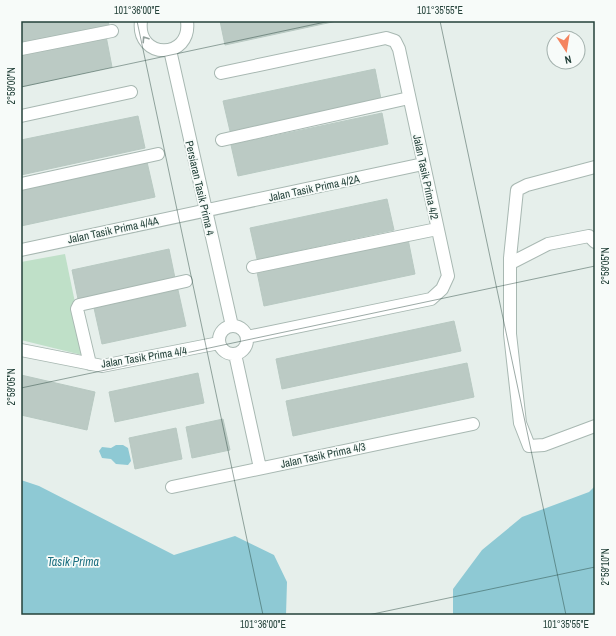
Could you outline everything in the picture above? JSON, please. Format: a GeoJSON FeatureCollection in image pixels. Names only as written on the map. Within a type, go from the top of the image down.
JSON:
{"type":"FeatureCollection","features":[{"type":"Feature","properties":{"kind":"street"},"geometry":{"type":"LineString","coordinates":[[141,21],[140,30],[144,41],[153,48],[164,51],[175,48],[184,40],[188,30],[187,21]]}},
{"type":"Feature","properties":{"kind":"street"},"geometry":{"type":"LineString","coordinates":[[21,50],[112,31]]}},
{"type":"Feature","properties":{"kind":"street","name":"Jalan Tasik Prima 4/2"},"geometry":{"type":"LineString","coordinates":[[221,73],[386,38],[395,41],[398,45],[448,276],[442,290],[431,299],[247,337]]}},
{"type":"Feature","properties":{"kind":"street","name":"Persiaran Tasik Prima 4"},"geometry":{"type":"LineString","coordinates":[[170,50],[232,326]]}},
{"type":"Feature","properties":{"kind":"street"},"geometry":{"type":"LineString","coordinates":[[21,116],[131,92]]}},
{"type":"Feature","properties":{"kind":"street"},"geometry":{"type":"LineString","coordinates":[[222,140],[409,98]]}},
{"type":"Feature","properties":{"kind":"street"},"geometry":{"type":"LineString","coordinates":[[21,184],[158,154]]}},
{"type":"Feature","properties":{"kind":"street","name":"Jalan Tasik Prima 4/2A"},"geometry":{"type":"LineString","coordinates":[[205,211],[423,164]]}},
{"type":"Feature","properties":{"kind":"street"},"geometry":{"type":"LineString","coordinates":[[595,167],[528,185],[517,190],[510,262],[510,334],[520,423],[529,446],[544,445],[595,426]]}},
{"type":"Feature","properties":{"kind":"street","name":"Jalan Tasik Prima 4/4A"},"geometry":{"type":"LineString","coordinates":[[21,250],[205,211]]}},
{"type":"Feature","properties":{"kind":"street"},"geometry":{"type":"LineString","coordinates":[[253,267],[437,229]]}},
{"type":"Feature","properties":{"kind":"street"},"geometry":{"type":"LineString","coordinates":[[510,262],[548,244],[589,236],[595,242]]}},
{"type":"Feature","properties":{"kind":"street"},"geometry":{"type":"LineString","coordinates":[[90,364],[77,309],[79,305],[186,281]]}},
{"type":"Feature","properties":{"kind":"street"},"geometry":{"type":"LineString","coordinates":[[232,326],[242,329],[247,337],[244,350],[235,354],[227,353],[219,344],[219,339],[223,330],[232,326]]}},
{"type":"Feature","properties":{"kind":"street","name":"Jalan Tasik Prima 4/4"},"geometry":{"type":"LineString","coordinates":[[21,350],[102,366],[219,344]]}},
{"type":"Feature","properties":{"kind":"street"},"geometry":{"type":"LineString","coordinates":[[235,354],[260,468]]}},
{"type":"Feature","properties":{"kind":"street","name":"Jalan Tasik Prima 4/3"},"geometry":{"type":"LineString","coordinates":[[172,487],[473,424]]}},
{"type":"Feature","properties":{"kind":"green space"},"geometry":{"type":"Polygon","coordinates":[[[65,254],[86,356],[21,340],[21,262],[65,254]]]}},
{"type":"Feature","properties":{"kind":"water"},"geometry":{"type":"Polygon","coordinates":[[[116,445],[123,445],[128,448],[131,461],[128,465],[116,464],[111,459],[102,458],[99,451],[102,447],[111,448],[116,445]]]}},
{"type":"Feature","properties":{"kind":"water","name":"Tasik Prima"},"geometry":{"type":"Polygon","coordinates":[[[21,480],[39,486],[174,555],[235,536],[274,555],[287,582],[286,615],[21,615],[21,480]]]}},
{"type":"Feature","properties":{"kind":"water"},"geometry":{"type":"Polygon","coordinates":[[[595,486],[595,615],[453,615],[453,589],[482,550],[522,517],[589,492],[595,486]]]}},
{"type":"Feature","properties":{"kind":"building"},"geometry":{"type":"Polygon","coordinates":[[[21,21],[108,21],[109,25],[21,43],[21,21]]]}},
{"type":"Feature","properties":{"kind":"building"},"geometry":{"type":"Polygon","coordinates":[[[220,21],[337,21],[225,45],[220,21]]]}},
{"type":"Feature","properties":{"kind":"building"},"geometry":{"type":"Polygon","coordinates":[[[106,36],[112,67],[21,87],[21,54],[106,36]]]}},
{"type":"Feature","properties":{"kind":"building"},"geometry":{"type":"Polygon","coordinates":[[[375,69],[381,99],[230,131],[223,101],[375,69]]]}},
{"type":"Feature","properties":{"kind":"building"},"geometry":{"type":"Polygon","coordinates":[[[382,113],[388,144],[238,176],[231,145],[382,113]]]}},
{"type":"Feature","properties":{"kind":"building"},"geometry":{"type":"Polygon","coordinates":[[[138,116],[145,148],[21,175],[21,140],[138,116]]]}},
{"type":"Feature","properties":{"kind":"building"},"geometry":{"type":"Polygon","coordinates":[[[147,162],[155,197],[21,226],[21,189],[147,162]]]}},
{"type":"Feature","properties":{"kind":"building"},"geometry":{"type":"Polygon","coordinates":[[[387,199],[394,230],[257,259],[250,228],[387,199]]]}},
{"type":"Feature","properties":{"kind":"building"},"geometry":{"type":"Polygon","coordinates":[[[408,239],[415,274],[264,306],[257,272],[408,239]]]}},
{"type":"Feature","properties":{"kind":"building"},"geometry":{"type":"Polygon","coordinates":[[[169,249],[175,278],[78,299],[72,270],[169,249]]]}},
{"type":"Feature","properties":{"kind":"building"},"geometry":{"type":"Polygon","coordinates":[[[178,290],[186,326],[102,344],[94,308],[178,290]]]}},
{"type":"Feature","properties":{"kind":"building"},"geometry":{"type":"Polygon","coordinates":[[[454,321],[461,351],[282,389],[276,359],[454,321]]]}},
{"type":"Feature","properties":{"kind":"building"},"geometry":{"type":"Polygon","coordinates":[[[467,363],[474,397],[293,436],[286,401],[467,363]]]}},
{"type":"Feature","properties":{"kind":"building"},"geometry":{"type":"Polygon","coordinates":[[[198,373],[204,403],[115,422],[109,392],[198,373]]]}},
{"type":"Feature","properties":{"kind":"building"},"geometry":{"type":"Polygon","coordinates":[[[21,375],[95,392],[87,430],[21,415],[21,375]]]}},
{"type":"Feature","properties":{"kind":"building"},"geometry":{"type":"Polygon","coordinates":[[[223,419],[230,450],[192,458],[186,427],[223,419]]]}},
{"type":"Feature","properties":{"kind":"building"},"geometry":{"type":"Polygon","coordinates":[[[176,428],[182,459],[135,469],[129,438],[176,428]]]}}]}
